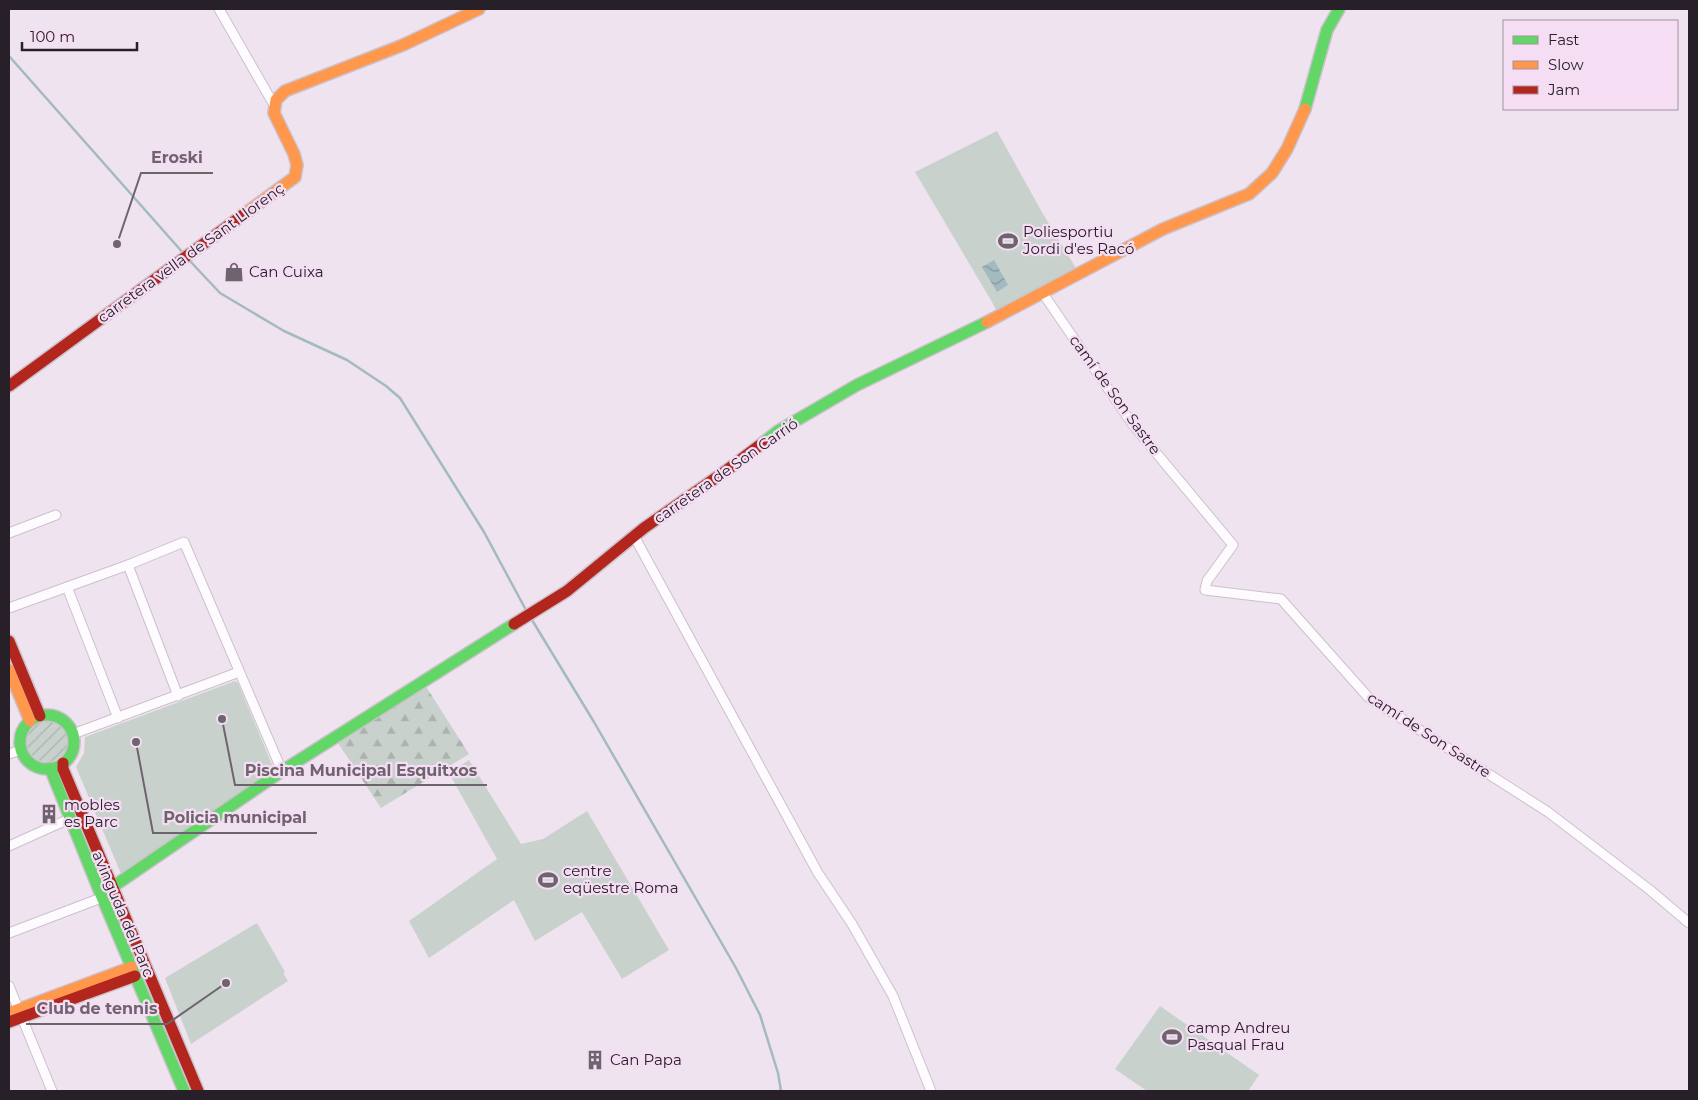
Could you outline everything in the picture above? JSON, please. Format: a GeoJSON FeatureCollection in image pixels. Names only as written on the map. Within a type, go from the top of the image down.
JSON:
{"type":"FeatureCollection","features":[{"type":"Feature","properties":{"kind":"street"},"geometry":{"type":"LineString","coordinates":[[219,9],[274,105]]}},
{"type":"Feature","properties":{"kind":"street"},"geometry":{"type":"LineString","coordinates":[[274,105],[276,100],[285,92],[403,45],[479,9]]}},
{"type":"Feature","properties":{"kind":"street","name":"carretera de Son Carrió"},"geometry":{"type":"LineString","coordinates":[[111,888],[282,772],[567,591],[634,536],[778,431],[857,385],[964,334],[1163,229],[1248,194],[1272,173],[1287,149],[1304,113],[1327,30],[1339,9]]}},
{"type":"Feature","properties":{"kind":"street","name":"carretera vella de Sant Llorenç"},"geometry":{"type":"LineString","coordinates":[[9,386],[295,177],[297,165],[294,154],[274,113],[274,105]]}},
{"type":"Feature","properties":{"kind":"street","name":"camí de Son Sastre"},"geometry":{"type":"LineString","coordinates":[[1042,292],[1132,425],[1233,544],[1207,581],[1205,590],[1281,599],[1368,697],[1548,812],[1650,890],[1689,923]]}},
{"type":"Feature","properties":{"kind":"street"},"geometry":{"type":"LineString","coordinates":[[9,533],[56,515]]}},
{"type":"Feature","properties":{"kind":"street"},"geometry":{"type":"LineString","coordinates":[[634,536],[818,873],[852,924],[893,996],[931,1091]]}},
{"type":"Feature","properties":{"kind":"street"},"geometry":{"type":"LineString","coordinates":[[9,608],[128,565],[184,542],[282,772]]}},
{"type":"Feature","properties":{"kind":"street"},"geometry":{"type":"LineString","coordinates":[[128,565],[178,696]]}},
{"type":"Feature","properties":{"kind":"street"},"geometry":{"type":"LineString","coordinates":[[67,587],[118,718]]}},
{"type":"Feature","properties":{"kind":"street"},"geometry":{"type":"LineString","coordinates":[[9,641],[35,718]]}},
{"type":"Feature","properties":{"kind":"street"},"geometry":{"type":"LineString","coordinates":[[9,670],[35,718]]}},
{"type":"Feature","properties":{"kind":"street"},"geometry":{"type":"LineString","coordinates":[[73,734],[239,672]]}},
{"type":"Feature","properties":{"kind":"street"},"geometry":{"type":"LineString","coordinates":[[51,715],[60,718],[68,724],[73,734],[74,744],[70,755],[63,763],[50,768],[37,766],[28,760],[21,750],[21,735],[35,718],[51,715]]}},
{"type":"Feature","properties":{"kind":"street"},"geometry":{"type":"LineString","coordinates":[[9,754],[21,750]]}},
{"type":"Feature","properties":{"kind":"street","name":"avinguda del Parc"},"geometry":{"type":"LineString","coordinates":[[63,763],[63,769],[111,888],[198,1091]]}},
{"type":"Feature","properties":{"kind":"street","name":"avinguda del Parc"},"geometry":{"type":"LineString","coordinates":[[50,768],[101,898],[134,971],[182,1091]]}},
{"type":"Feature","properties":{"kind":"street"},"geometry":{"type":"LineString","coordinates":[[9,846],[69,819]]}},
{"type":"Feature","properties":{"kind":"street"},"geometry":{"type":"LineString","coordinates":[[9,933],[101,898]]}},
{"type":"Feature","properties":{"kind":"street"},"geometry":{"type":"LineString","coordinates":[[9,1022],[16,1013],[134,971]]}},
{"type":"Feature","properties":{"kind":"street"},"geometry":{"type":"LineString","coordinates":[[9,986],[16,1013],[52,1091]]}},
{"type":"Feature","properties":{"kind":"green space","name":"Poliesportiu Jordi d'es Racó"},"geometry":{"type":"Polygon","coordinates":[[[997,131],[1043,214],[1076,268],[997,312],[915,172],[997,131]]]}},
{"type":"Feature","properties":{"kind":"green space"},"geometry":{"type":"Polygon","coordinates":[[[235,681],[238,683],[275,772],[122,876],[76,767],[84,753],[85,737],[235,681]]]}},
{"type":"Feature","properties":{"kind":"green space"},"geometry":{"type":"Polygon","coordinates":[[[425,685],[469,754],[381,808],[338,743],[425,685]]]}},
{"type":"Feature","properties":{"kind":"green space"},"geometry":{"type":"Polygon","coordinates":[[[51,720],[59,723],[65,729],[68,741],[65,753],[59,759],[43,762],[35,759],[29,753],[26,737],[29,729],[35,723],[51,720]]]}},
{"type":"Feature","properties":{"kind":"green space","name":"centre eqüestre Roma"},"geometry":{"type":"Polygon","coordinates":[[[469,760],[521,844],[543,839],[587,811],[669,950],[622,979],[582,912],[535,941],[514,900],[429,958],[409,921],[497,859],[449,773],[469,760]]]}},
{"type":"Feature","properties":{"kind":"green space"},"geometry":{"type":"Polygon","coordinates":[[[257,923],[285,972],[283,973],[288,981],[191,1044],[165,978],[257,923]]]}},
{"type":"Feature","properties":{"kind":"green space","name":"camp Andreu Pasqual Frau"},"geometry":{"type":"Polygon","coordinates":[[[1160,1006],[1259,1075],[1248,1091],[1147,1091],[1115,1069],[1160,1006]]]}},
{"type":"Feature","properties":{"kind":"water"},"geometry":{"type":"Polygon","coordinates":[[[994,260],[1008,285],[997,292],[982,267],[994,260]]]}},
{"type":"Feature","properties":{"kind":"waterway"},"geometry":{"type":"LineString","coordinates":[[9,56],[184,254]]}},
{"type":"Feature","properties":{"kind":"waterway"},"geometry":{"type":"LineString","coordinates":[[189,260],[220,293],[284,331],[347,360],[386,386],[400,398],[484,532],[526,610]]}},
{"type":"Feature","properties":{"kind":"waterway"},"geometry":{"type":"LineString","coordinates":[[532,620],[594,722],[736,968],[760,1015],[778,1073],[781,1091]]}},
{"type":"Feature","properties":{"kind":"traffic: fast"},"geometry":{"type":"LineString","coordinates":[[1305,109],[1327,30],[1339,9]]}},
{"type":"Feature","properties":{"kind":"traffic: fast"},"geometry":{"type":"LineString","coordinates":[[764,442],[778,431],[857,385],[987,322]]}},
{"type":"Feature","properties":{"kind":"traffic: fast"},"geometry":{"type":"LineString","coordinates":[[111,888],[282,771],[514,624]]}},
{"type":"Feature","properties":{"kind":"traffic: fast"},"geometry":{"type":"LineString","coordinates":[[47,715],[57,717],[66,723],[72,732],[74,742],[72,752],[66,761],[57,767],[47,769],[37,767],[28,761],[22,752],[20,742],[22,732],[28,723],[37,717],[47,715]]}},
{"type":"Feature","properties":{"kind":"traffic: fast"},"geometry":{"type":"LineString","coordinates":[[50,768],[184,1091]]}},
{"type":"Feature","properties":{"kind":"traffic: slow"},"geometry":{"type":"LineString","coordinates":[[243,215],[295,177],[297,165],[294,154],[274,113],[276,100],[285,91],[403,45],[479,9]]}},
{"type":"Feature","properties":{"kind":"traffic: slow"},"geometry":{"type":"LineString","coordinates":[[987,322],[1163,229],[1249,194],[1272,173],[1287,149],[1305,109]]}},
{"type":"Feature","properties":{"kind":"traffic: slow"},"geometry":{"type":"LineString","coordinates":[[9,670],[30,721]]}},
{"type":"Feature","properties":{"kind":"traffic: slow"},"geometry":{"type":"LineString","coordinates":[[9,1013],[132,967]]}},
{"type":"Feature","properties":{"kind":"traffic: jam"},"geometry":{"type":"LineString","coordinates":[[9,386],[243,215]]}},
{"type":"Feature","properties":{"kind":"traffic: jam"},"geometry":{"type":"LineString","coordinates":[[514,624],[567,591],[644,528],[764,442]]}},
{"type":"Feature","properties":{"kind":"traffic: jam"},"geometry":{"type":"LineString","coordinates":[[9,641],[40,716]]}},
{"type":"Feature","properties":{"kind":"traffic: jam"},"geometry":{"type":"LineString","coordinates":[[63,763],[63,769],[198,1091]]}},
{"type":"Feature","properties":{"kind":"traffic: jam"},"geometry":{"type":"LineString","coordinates":[[9,1022],[135,976]]}},
{"type":"Feature","properties":{"kind":"place","name":"Poliesportiu Jordi d'es Racó"},"geometry":{"type":"Point","coordinates":[1008,241]}},
{"type":"Feature","properties":{"kind":"place","name":"Eroski"},"geometry":{"type":"Point","coordinates":[117,244]}},
{"type":"Feature","properties":{"kind":"place","name":"Can Cuixa"},"geometry":{"type":"Point","coordinates":[234,272]}},
{"type":"Feature","properties":{"kind":"place","name":"Piscina Municipal Esquitxos"},"geometry":{"type":"Point","coordinates":[222,719]}},
{"type":"Feature","properties":{"kind":"place","name":"Policia municipal"},"geometry":{"type":"Point","coordinates":[136,742]}},
{"type":"Feature","properties":{"kind":"place","name":"mobles es Parc"},"geometry":{"type":"Point","coordinates":[49,814]}},
{"type":"Feature","properties":{"kind":"place","name":"centre eqüestre Roma"},"geometry":{"type":"Point","coordinates":[548,880]}},
{"type":"Feature","properties":{"kind":"place","name":"Club de tennis"},"geometry":{"type":"Point","coordinates":[226,983]}},
{"type":"Feature","properties":{"kind":"place","name":"camp Andreu Pasqual Frau"},"geometry":{"type":"Point","coordinates":[1172,1037]}},
{"type":"Feature","properties":{"kind":"place","name":"Can Papa"},"geometry":{"type":"Point","coordinates":[595,1060]}}]}
